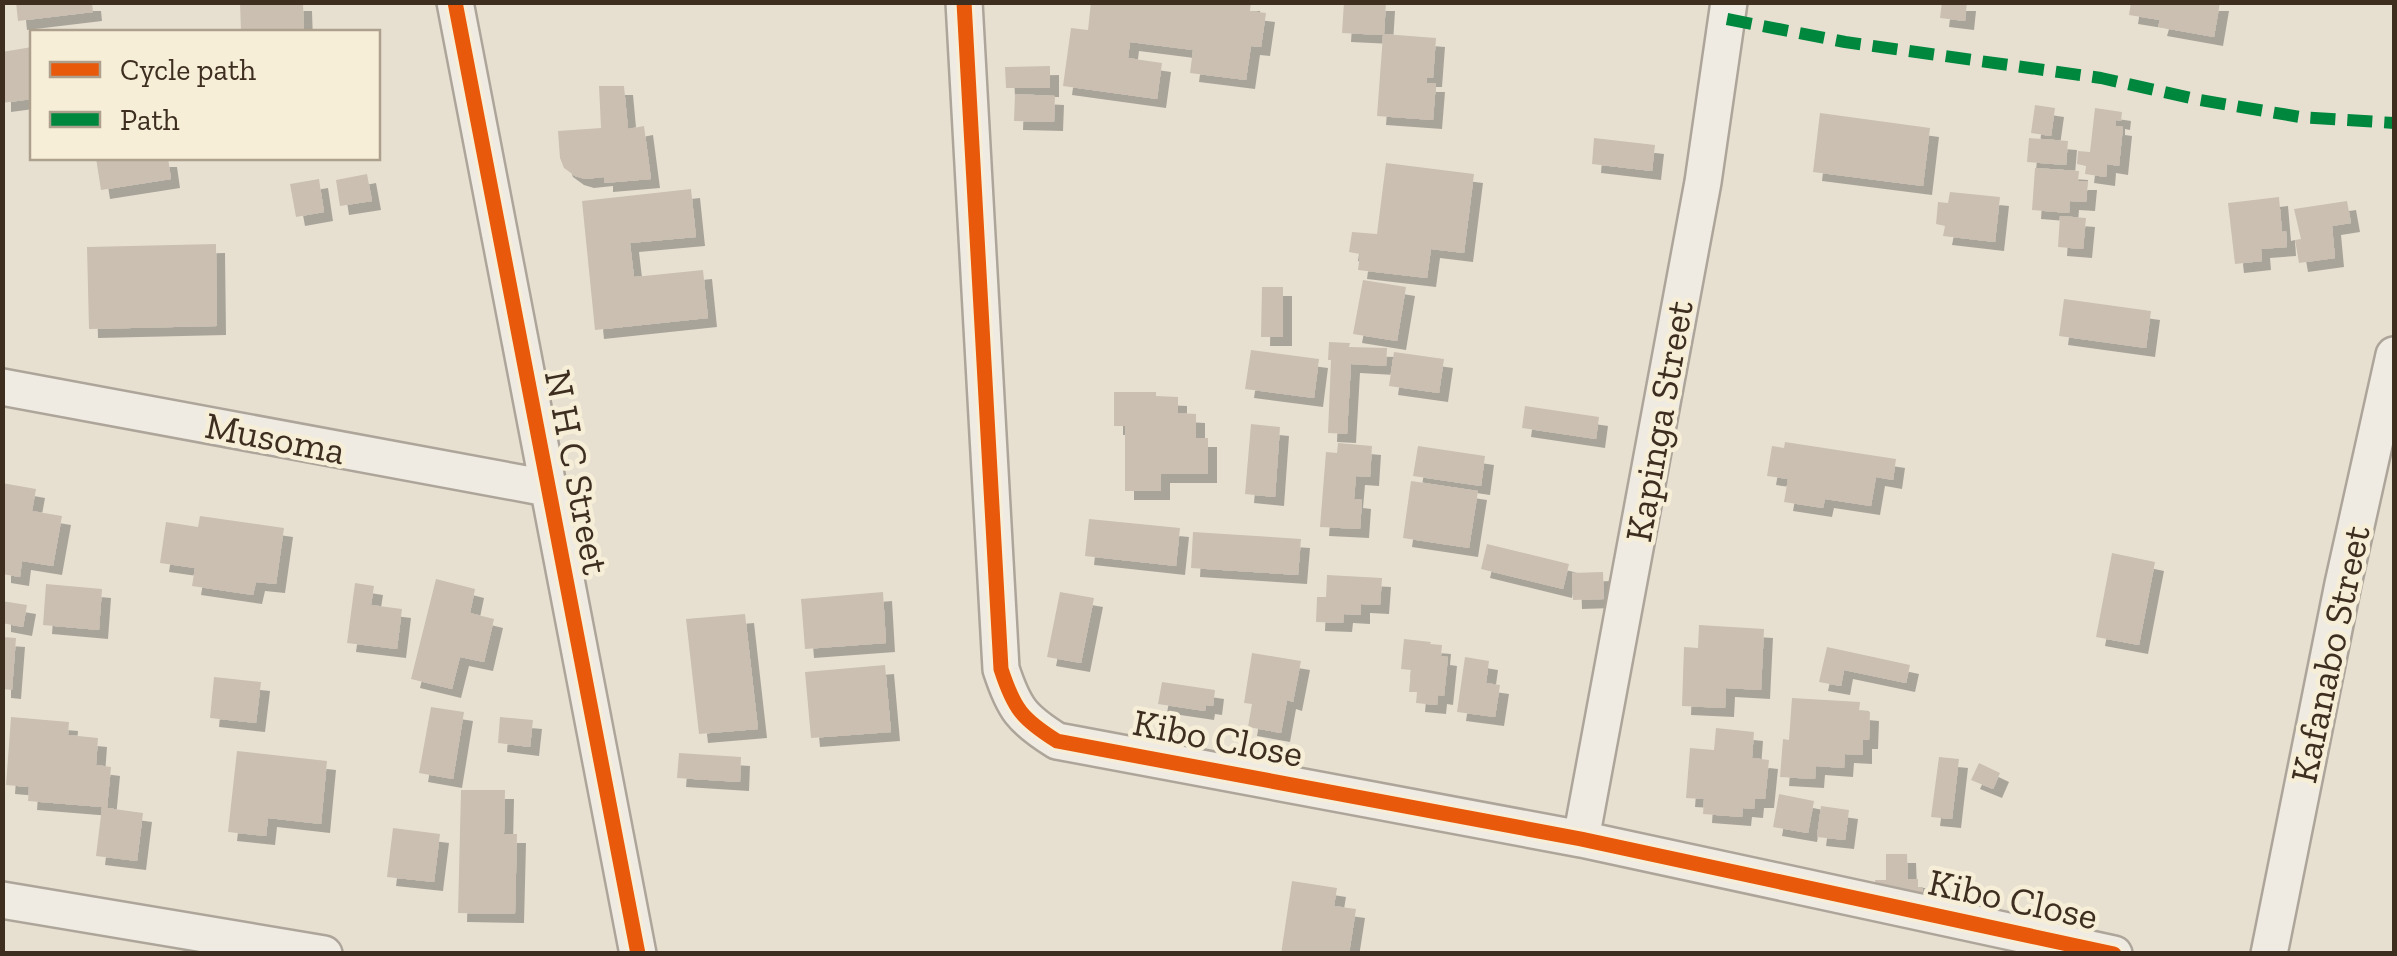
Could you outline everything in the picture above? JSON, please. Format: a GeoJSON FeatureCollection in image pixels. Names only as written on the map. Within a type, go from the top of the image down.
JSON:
{"type":"FeatureCollection","features":[{"type":"Feature","properties":{"kind":"street","name":"N H C Street"},"geometry":{"type":"LineString","coordinates":[[455,2],[630,952]]}},
{"type":"Feature","properties":{"kind":"street","name":"Kibo Close"},"geometry":{"type":"LineString","coordinates":[[964,2],[1001,669],[1011,699],[1030,724],[1058,741],[1580,839],[2114,954]]}},
{"type":"Feature","properties":{"kind":"street","name":"Kapinga Street"},"geometry":{"type":"LineString","coordinates":[[1580,839],[1703,182],[1729,2]]}},
{"type":"Feature","properties":{"kind":"street","name":"Kafanabo Street"},"geometry":{"type":"LineString","coordinates":[[2269,954],[2394,355]]}},
{"type":"Feature","properties":{"kind":"street","name":"Musoma"},"geometry":{"type":"LineString","coordinates":[[2,387],[546,488]]}},
{"type":"Feature","properties":{"kind":"street"},"geometry":{"type":"LineString","coordinates":[[2,900],[324,954]]}},
{"type":"Feature","properties":{"kind":"building"},"geometry":{"type":"Polygon","coordinates":[[[16,2],[92,2],[93,12],[18,21],[16,2]]]}},
{"type":"Feature","properties":{"kind":"building"},"geometry":{"type":"Polygon","coordinates":[[[240,2],[303,2],[304,30],[241,30],[240,2]]]}},
{"type":"Feature","properties":{"kind":"building"},"geometry":{"type":"Polygon","coordinates":[[[1091,2],[1251,2],[1250,11],[1266,13],[1261,47],[1251,46],[1246,80],[1190,73],[1193,50],[1130,42],[1128,58],[1162,63],[1157,99],[1063,86],[1071,28],[1088,30],[1091,2]]]}},
{"type":"Feature","properties":{"kind":"building"},"geometry":{"type":"Polygon","coordinates":[[[1344,2],[1386,2],[1384,34],[1436,38],[1433,78],[1427,78],[1427,83],[1436,83],[1433,120],[1377,116],[1383,35],[1342,33],[1344,2]]]}},
{"type":"Feature","properties":{"kind":"building"},"geometry":{"type":"Polygon","coordinates":[[[1942,2],[1967,2],[1965,21],[1940,18],[1942,2]]]}},
{"type":"Feature","properties":{"kind":"building"},"geometry":{"type":"Polygon","coordinates":[[[2131,2],[2220,2],[2214,37],[2158,27],[2160,20],[2129,15],[2131,2]]]}},
{"type":"Feature","properties":{"kind":"building"},"geometry":{"type":"Polygon","coordinates":[[[30,47],[30,99],[2,103],[2,52],[30,47]]]}},
{"type":"Feature","properties":{"kind":"building"},"geometry":{"type":"Polygon","coordinates":[[[1050,66],[1050,88],[1006,88],[1005,67],[1050,66]]]}},
{"type":"Feature","properties":{"kind":"building"},"geometry":{"type":"Polygon","coordinates":[[[599,86],[624,86],[628,129],[644,126],[651,179],[604,183],[604,177],[585,179],[564,168],[558,131],[601,128],[599,86]]]}},
{"type":"Feature","properties":{"kind":"building"},"geometry":{"type":"Polygon","coordinates":[[[1015,94],[1055,96],[1054,122],[1014,121],[1015,94]]]}},
{"type":"Feature","properties":{"kind":"building"},"geometry":{"type":"Polygon","coordinates":[[[2035,105],[2055,108],[2051,136],[2031,133],[2035,105]]]}},
{"type":"Feature","properties":{"kind":"building"},"geometry":{"type":"Polygon","coordinates":[[[2095,108],[2122,112],[2121,121],[2116,120],[2116,126],[2123,127],[2119,166],[2107,164],[2106,177],[2085,174],[2086,166],[2077,164],[2078,151],[2090,152],[2095,108]]]}},
{"type":"Feature","properties":{"kind":"building"},"geometry":{"type":"Polygon","coordinates":[[[1820,113],[1930,128],[1923,186],[1813,172],[1820,113]]]}},
{"type":"Feature","properties":{"kind":"building"},"geometry":{"type":"Polygon","coordinates":[[[1594,138],[1655,145],[1652,171],[1592,164],[1594,138]]]}},
{"type":"Feature","properties":{"kind":"building"},"geometry":{"type":"Polygon","coordinates":[[[2029,138],[2068,141],[2066,165],[2027,162],[2029,138]]]}},
{"type":"Feature","properties":{"kind":"building"},"geometry":{"type":"Polygon","coordinates":[[[96,160],[168,160],[171,179],[101,190],[96,160]]]}},
{"type":"Feature","properties":{"kind":"building"},"geometry":{"type":"Polygon","coordinates":[[[1386,163],[1474,174],[1464,253],[1431,249],[1427,278],[1358,270],[1360,254],[1349,252],[1352,232],[1377,234],[1386,163]]]}},
{"type":"Feature","properties":{"kind":"building"},"geometry":{"type":"Polygon","coordinates":[[[2035,168],[2079,171],[2078,181],[2088,181],[2086,202],[2070,201],[2069,213],[2032,210],[2035,168]]]}},
{"type":"Feature","properties":{"kind":"building"},"geometry":{"type":"Polygon","coordinates":[[[367,174],[372,201],[340,206],[336,180],[367,174]]]}},
{"type":"Feature","properties":{"kind":"building"},"geometry":{"type":"Polygon","coordinates":[[[319,179],[324,212],[296,217],[290,184],[319,179]]]}},
{"type":"Feature","properties":{"kind":"building"},"geometry":{"type":"Polygon","coordinates":[[[691,189],[696,237],[630,243],[634,277],[703,270],[708,318],[595,330],[582,201],[691,189]]]}},
{"type":"Feature","properties":{"kind":"building"},"geometry":{"type":"Polygon","coordinates":[[[1950,192],[2000,197],[1995,242],[1943,236],[1945,226],[1936,224],[1938,202],[1948,203],[1950,192]]]}},
{"type":"Feature","properties":{"kind":"building"},"geometry":{"type":"Polygon","coordinates":[[[2279,197],[2287,247],[2261,249],[2262,261],[2235,264],[2228,203],[2279,197]]]}},
{"type":"Feature","properties":{"kind":"building"},"geometry":{"type":"Polygon","coordinates":[[[2347,201],[2351,223],[2332,226],[2335,258],[2299,263],[2295,240],[2301,239],[2294,209],[2347,201]]]}},
{"type":"Feature","properties":{"kind":"building"},"geometry":{"type":"Polygon","coordinates":[[[2060,216],[2086,218],[2083,249],[2058,247],[2060,216]]]}},
{"type":"Feature","properties":{"kind":"building"},"geometry":{"type":"Polygon","coordinates":[[[216,244],[217,326],[89,329],[87,247],[216,244]]]}},
{"type":"Feature","properties":{"kind":"building"},"geometry":{"type":"Polygon","coordinates":[[[1363,280],[1406,287],[1397,341],[1353,334],[1363,280]]]}},
{"type":"Feature","properties":{"kind":"building"},"geometry":{"type":"Polygon","coordinates":[[[1262,287],[1283,287],[1283,337],[1261,337],[1262,287]]]}},
{"type":"Feature","properties":{"kind":"building"},"geometry":{"type":"Polygon","coordinates":[[[2064,299],[2151,311],[2146,348],[2059,336],[2064,299]]]}},
{"type":"Feature","properties":{"kind":"building"},"geometry":{"type":"Polygon","coordinates":[[[1329,342],[1387,348],[1386,366],[1351,364],[1347,434],[1328,433],[1329,342]]]}},
{"type":"Feature","properties":{"kind":"building"},"geometry":{"type":"Polygon","coordinates":[[[1251,350],[1319,359],[1314,398],[1245,389],[1251,350]]]}},
{"type":"Feature","properties":{"kind":"building"},"geometry":{"type":"Polygon","coordinates":[[[1394,352],[1444,359],[1439,393],[1389,386],[1394,352]]]}},
{"type":"Feature","properties":{"kind":"building"},"geometry":{"type":"Polygon","coordinates":[[[1114,392],[1156,392],[1156,396],[1178,397],[1178,413],[1196,414],[1196,438],[1208,438],[1208,474],[1161,474],[1161,491],[1125,491],[1125,426],[1114,426],[1114,392]]]}},
{"type":"Feature","properties":{"kind":"building"},"geometry":{"type":"Polygon","coordinates":[[[1525,406],[1599,417],[1596,439],[1522,428],[1525,406]]]}},
{"type":"Feature","properties":{"kind":"building"},"geometry":{"type":"Polygon","coordinates":[[[1251,424],[1280,427],[1275,497],[1245,494],[1251,424]]]}},
{"type":"Feature","properties":{"kind":"building"},"geometry":{"type":"Polygon","coordinates":[[[1785,442],[1896,459],[1893,480],[1876,477],[1871,506],[1825,499],[1823,508],[1784,502],[1788,479],[1767,476],[1772,446],[1784,448],[1785,442]]]}},
{"type":"Feature","properties":{"kind":"building"},"geometry":{"type":"Polygon","coordinates":[[[1338,443],[1372,446],[1370,477],[1356,476],[1354,499],[1362,500],[1360,529],[1320,527],[1326,452],[1337,453],[1338,443]]]}},
{"type":"Feature","properties":{"kind":"building"},"geometry":{"type":"Polygon","coordinates":[[[1418,446],[1485,456],[1481,486],[1413,476],[1418,446]]]}},
{"type":"Feature","properties":{"kind":"building"},"geometry":{"type":"Polygon","coordinates":[[[1411,481],[1478,491],[1469,548],[1403,538],[1411,481]]]}},
{"type":"Feature","properties":{"kind":"building"},"geometry":{"type":"Polygon","coordinates":[[[2,483],[36,489],[32,511],[62,516],[53,566],[22,561],[20,577],[2,574],[2,483]]]}},
{"type":"Feature","properties":{"kind":"building"},"geometry":{"type":"Polygon","coordinates":[[[200,516],[284,528],[276,584],[256,582],[253,595],[192,586],[195,568],[160,563],[166,522],[198,527],[200,516]]]}},
{"type":"Feature","properties":{"kind":"building"},"geometry":{"type":"Polygon","coordinates":[[[1089,519],[1180,528],[1176,566],[1085,556],[1089,519]]]}},
{"type":"Feature","properties":{"kind":"building"},"geometry":{"type":"Polygon","coordinates":[[[1193,532],[1301,539],[1298,575],[1191,568],[1193,532]]]}},
{"type":"Feature","properties":{"kind":"building"},"geometry":{"type":"Polygon","coordinates":[[[1487,544],[1569,564],[1563,589],[1481,569],[1487,544]]]}},
{"type":"Feature","properties":{"kind":"building"},"geometry":{"type":"Polygon","coordinates":[[[2112,553],[2155,562],[2139,645],[2096,637],[2112,553]]]}},
{"type":"Feature","properties":{"kind":"building"},"geometry":{"type":"Polygon","coordinates":[[[1603,572],[1604,599],[1573,600],[1572,573],[1603,572]]]}},
{"type":"Feature","properties":{"kind":"building"},"geometry":{"type":"Polygon","coordinates":[[[1327,575],[1382,578],[1380,605],[1361,604],[1361,615],[1344,614],[1343,623],[1316,622],[1317,597],[1326,597],[1327,575]]]}},
{"type":"Feature","properties":{"kind":"building"},"geometry":{"type":"Polygon","coordinates":[[[436,579],[475,589],[470,613],[494,619],[484,662],[460,657],[452,689],[411,679],[436,579]]]}},
{"type":"Feature","properties":{"kind":"building"},"geometry":{"type":"Polygon","coordinates":[[[355,583],[374,586],[371,605],[402,609],[397,649],[347,643],[355,583]]]}},
{"type":"Feature","properties":{"kind":"building"},"geometry":{"type":"Polygon","coordinates":[[[46,584],[102,589],[99,630],[43,625],[46,584]]]}},
{"type":"Feature","properties":{"kind":"building"},"geometry":{"type":"Polygon","coordinates":[[[883,592],[886,643],[805,649],[801,599],[883,592]]]}},
{"type":"Feature","properties":{"kind":"building"},"geometry":{"type":"Polygon","coordinates":[[[1060,592],[1094,598],[1081,663],[1047,657],[1060,592]]]}},
{"type":"Feature","properties":{"kind":"building"},"geometry":{"type":"Polygon","coordinates":[[[2,601],[27,605],[23,627],[2,623],[2,601]]]}},
{"type":"Feature","properties":{"kind":"building"},"geometry":{"type":"Polygon","coordinates":[[[745,614],[758,729],[699,734],[686,619],[745,614]]]}},
{"type":"Feature","properties":{"kind":"building"},"geometry":{"type":"Polygon","coordinates":[[[1699,625],[1764,629],[1761,690],[1726,688],[1725,708],[1682,706],[1684,647],[1698,648],[1699,625]]]}},
{"type":"Feature","properties":{"kind":"building"},"geometry":{"type":"Polygon","coordinates":[[[2,637],[16,638],[12,690],[2,689],[2,637]]]}},
{"type":"Feature","properties":{"kind":"building"},"geometry":{"type":"Polygon","coordinates":[[[1404,639],[1442,645],[1441,656],[1448,657],[1444,696],[1438,695],[1437,705],[1416,703],[1417,692],[1409,692],[1411,670],[1401,669],[1404,639]]]}},
{"type":"Feature","properties":{"kind":"building"},"geometry":{"type":"Polygon","coordinates":[[[1827,647],[1910,665],[1906,683],[1844,670],[1841,686],[1819,682],[1827,647]]]}},
{"type":"Feature","properties":{"kind":"building"},"geometry":{"type":"Polygon","coordinates":[[[1252,653],[1301,661],[1293,702],[1287,700],[1281,733],[1248,727],[1252,704],[1244,703],[1252,653]]]}},
{"type":"Feature","properties":{"kind":"building"},"geometry":{"type":"Polygon","coordinates":[[[1465,657],[1489,661],[1486,683],[1500,685],[1495,717],[1457,712],[1465,657]]]}},
{"type":"Feature","properties":{"kind":"building"},"geometry":{"type":"Polygon","coordinates":[[[885,665],[891,732],[811,738],[805,672],[885,665]]]}},
{"type":"Feature","properties":{"kind":"building"},"geometry":{"type":"Polygon","coordinates":[[[214,677],[261,682],[256,723],[210,718],[214,677]]]}},
{"type":"Feature","properties":{"kind":"building"},"geometry":{"type":"Polygon","coordinates":[[[1162,682],[1215,690],[1213,706],[1206,705],[1205,711],[1158,704],[1162,682]]]}},
{"type":"Feature","properties":{"kind":"building"},"geometry":{"type":"Polygon","coordinates":[[[1792,698],[1860,702],[1859,711],[1870,712],[1869,740],[1863,740],[1863,755],[1845,754],[1844,768],[1816,766],[1815,779],[1780,777],[1783,739],[1789,740],[1792,698]]]}},
{"type":"Feature","properties":{"kind":"building"},"geometry":{"type":"Polygon","coordinates":[[[431,707],[464,712],[453,779],[419,773],[431,707]]]}},
{"type":"Feature","properties":{"kind":"building"},"geometry":{"type":"Polygon","coordinates":[[[11,717],[69,722],[68,735],[98,738],[96,765],[111,767],[107,808],[143,813],[137,861],[96,856],[102,807],[28,801],[29,787],[6,785],[11,717]]]}},
{"type":"Feature","properties":{"kind":"building"},"geometry":{"type":"Polygon","coordinates":[[[500,717],[533,720],[530,747],[498,743],[500,717]]]}},
{"type":"Feature","properties":{"kind":"building"},"geometry":{"type":"Polygon","coordinates":[[[1716,728],[1754,732],[1752,758],[1769,760],[1765,799],[1755,799],[1754,809],[1743,808],[1742,817],[1703,814],[1704,799],[1686,798],[1690,748],[1714,750],[1716,728]]]}},
{"type":"Feature","properties":{"kind":"building"},"geometry":{"type":"Polygon","coordinates":[[[237,751],[327,761],[321,824],[268,818],[266,836],[228,832],[237,751]]]}},
{"type":"Feature","properties":{"kind":"building"},"geometry":{"type":"Polygon","coordinates":[[[679,753],[741,757],[740,782],[677,778],[679,753]]]}},
{"type":"Feature","properties":{"kind":"building"},"geometry":{"type":"Polygon","coordinates":[[[1939,757],[1959,759],[1952,819],[1931,817],[1939,757]]]}},
{"type":"Feature","properties":{"kind":"building"},"geometry":{"type":"Polygon","coordinates":[[[1979,763],[2000,773],[1993,789],[1971,780],[1979,763]]]}},
{"type":"Feature","properties":{"kind":"building"},"geometry":{"type":"Polygon","coordinates":[[[461,790],[505,790],[504,834],[517,834],[515,914],[458,913],[461,790]]]}},
{"type":"Feature","properties":{"kind":"building"},"geometry":{"type":"Polygon","coordinates":[[[1779,794],[1814,801],[1808,833],[1773,827],[1779,794]]]}},
{"type":"Feature","properties":{"kind":"building"},"geometry":{"type":"Polygon","coordinates":[[[1821,806],[1849,810],[1845,840],[1817,837],[1821,806]]]}},
{"type":"Feature","properties":{"kind":"building"},"geometry":{"type":"Polygon","coordinates":[[[393,828],[440,834],[434,882],[387,877],[393,828]]]}},
{"type":"Feature","properties":{"kind":"building"},"geometry":{"type":"Polygon","coordinates":[[[1886,854],[1907,854],[1908,879],[1918,879],[1923,894],[1876,894],[1875,880],[1886,880],[1886,854]]]}},
{"type":"Feature","properties":{"kind":"building"},"geometry":{"type":"Polygon","coordinates":[[[1292,881],[1337,888],[1334,906],[1356,909],[1349,954],[1281,954],[1292,881]]]}},
{"type":"Feature","properties":{"kind":"marked path"},"geometry":{"type":"LineString","coordinates":[[1727,19],[1845,42],[2101,78],[2300,117],[2394,123]]}},
{"type":"Feature","properties":{"kind":"cycle path"},"geometry":{"type":"LineString","coordinates":[[455,2],[638,954]]}},
{"type":"Feature","properties":{"kind":"cycle path"},"geometry":{"type":"LineString","coordinates":[[964,2],[1001,669],[1015,704],[1035,726],[1057,741],[1581,839],[2114,954]]}}]}
